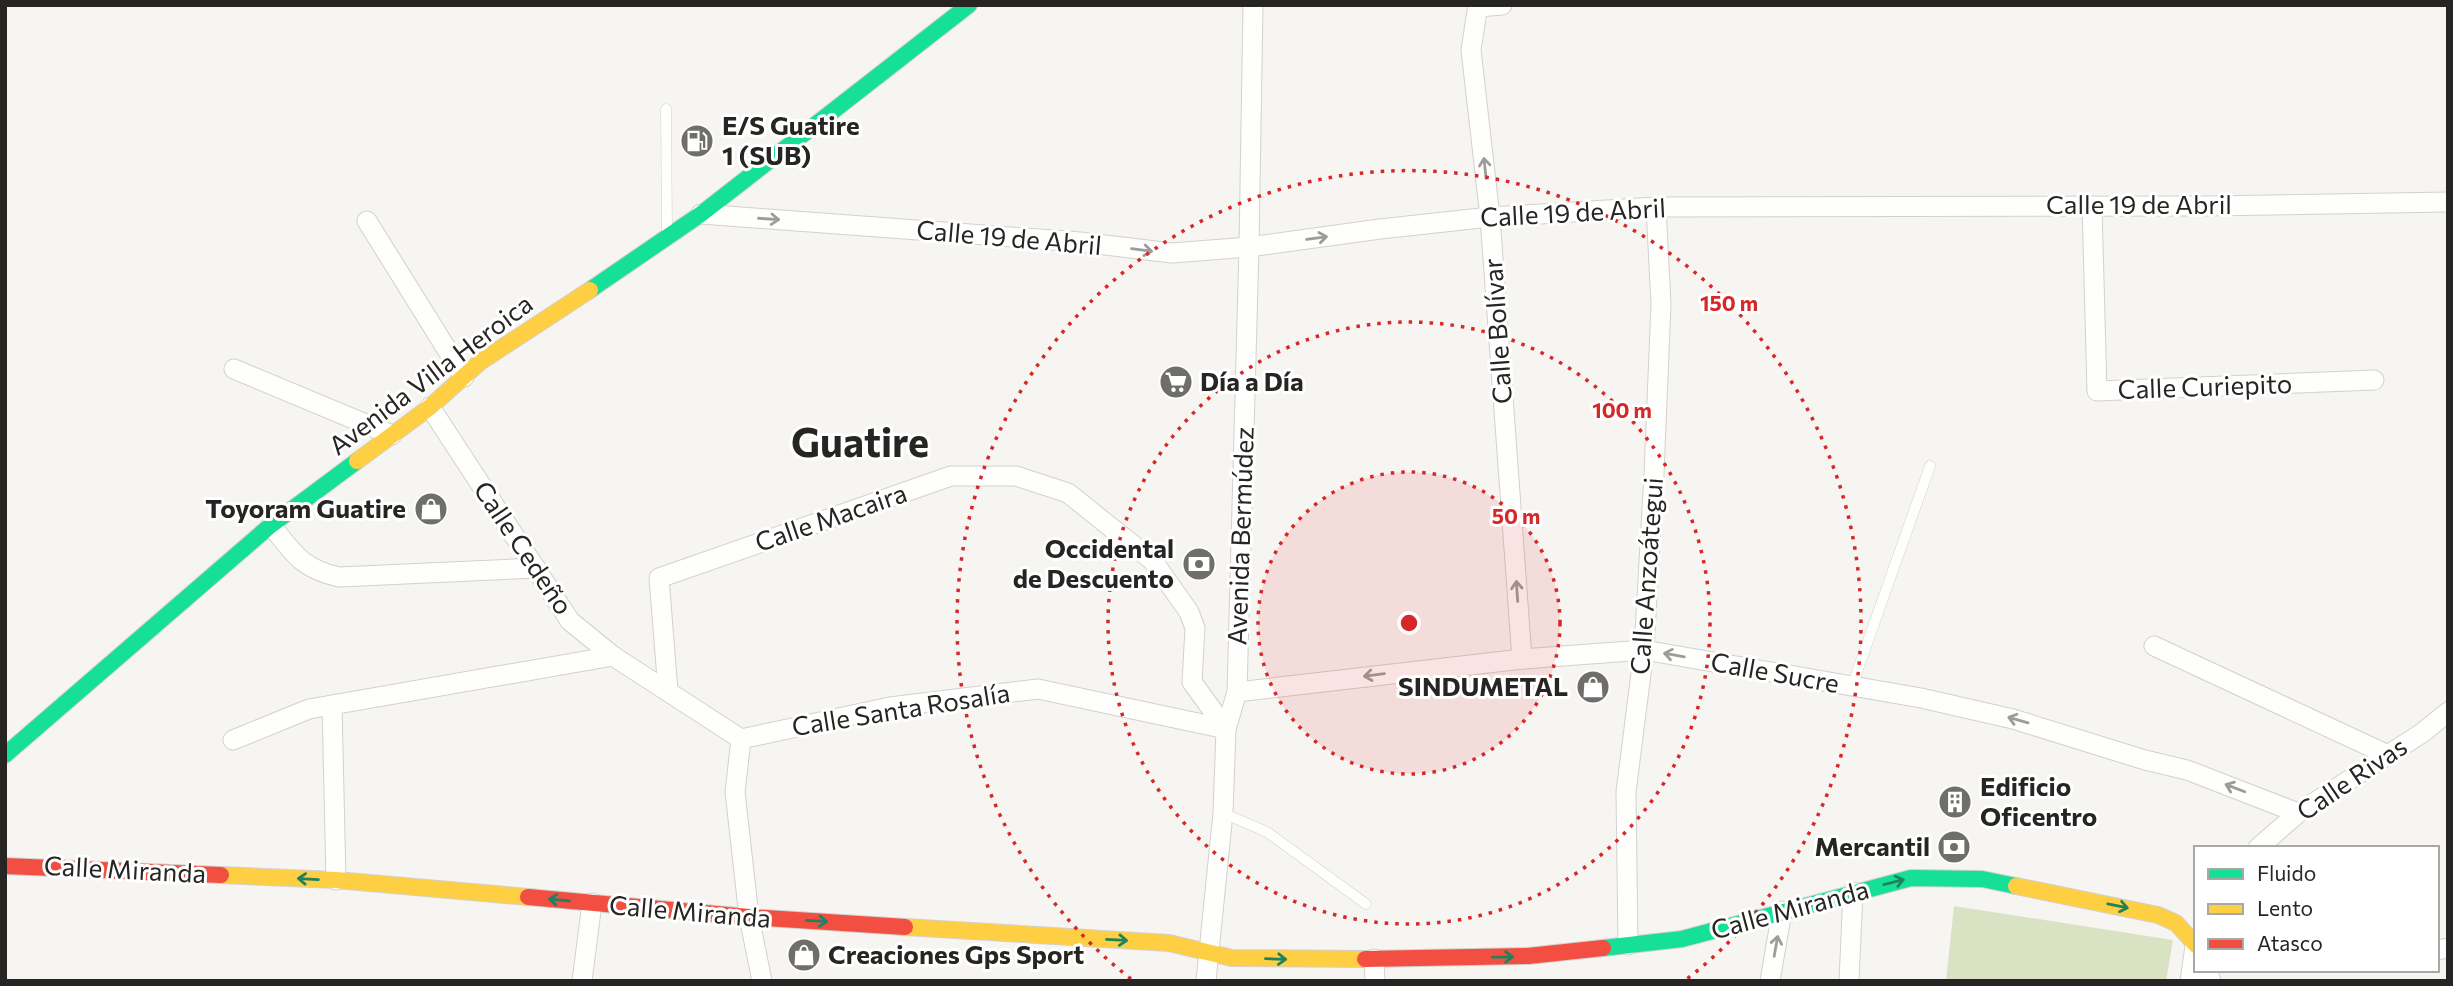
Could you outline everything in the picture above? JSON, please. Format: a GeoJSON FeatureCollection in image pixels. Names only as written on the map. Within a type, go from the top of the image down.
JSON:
{"type":"FeatureCollection","features":[{"type":"Feature","properties":{"kind":"street","name":"Avenida Villa Heroica"},"geometry":{"type":"LineString","coordinates":[[5,755],[271,525],[430,407],[480,362],[701,214],[969,5]]}},
{"type":"Feature","properties":{"kind":"street","name":"Avenida Bermúdez"},"geometry":{"type":"LineString","coordinates":[[1206,981],[1223,813],[1226,729],[1237,692],[1253,5]]}},
{"type":"Feature","properties":{"kind":"street"},"geometry":{"type":"LineString","coordinates":[[1478,6],[1502,5]]}},
{"type":"Feature","properties":{"kind":"street","name":"Calle Bolívar"},"geometry":{"type":"LineString","coordinates":[[1478,6],[1471,50],[1490,217],[1522,659]]}},
{"type":"Feature","properties":{"kind":"street","name":"Calle 19 de Abril"},"geometry":{"type":"LineString","coordinates":[[701,214],[1080,242],[1172,253],[1249,247],[1490,217],[1656,207],[2206,206],[2448,202]]}},
{"type":"Feature","properties":{"kind":"street","name":"Calle Curiepito"},"geometry":{"type":"LineString","coordinates":[[2092,206],[2097,391],[2374,380]]}},
{"type":"Feature","properties":{"kind":"street","name":"Calle Anzoátegui"},"geometry":{"type":"LineString","coordinates":[[1628,945],[1626,792],[1644,650],[1661,304],[1656,207]]}},
{"type":"Feature","properties":{"kind":"street"},"geometry":{"type":"LineString","coordinates":[[367,221],[464,377]]}},
{"type":"Feature","properties":{"kind":"street"},"geometry":{"type":"LineString","coordinates":[[234,369],[392,435]]}},
{"type":"Feature","properties":{"kind":"street","name":"Calle Cedeño"},"geometry":{"type":"LineString","coordinates":[[430,407],[570,621],[613,656],[741,738]]}},
{"type":"Feature","properties":{"kind":"street","name":"Calle Macaira"},"geometry":{"type":"LineString","coordinates":[[668,691],[659,578],[951,476],[1016,476],[1068,493],[1153,561],[1189,612],[1195,628],[1192,682],[1226,729]]}},
{"type":"Feature","properties":{"kind":"street"},"geometry":{"type":"LineString","coordinates":[[271,525],[298,560],[311,569],[339,577],[536,568]]}},
{"type":"Feature","properties":{"kind":"street"},"geometry":{"type":"LineString","coordinates":[[2154,646],[2386,754]]}},
{"type":"Feature","properties":{"kind":"street","name":"Calle Sucre"},"geometry":{"type":"LineString","coordinates":[[1237,692],[1522,659],[1644,650],[1921,698],[2013,719],[2145,760],[2187,769],[2298,813]]}},
{"type":"Feature","properties":{"kind":"street"},"geometry":{"type":"LineString","coordinates":[[233,740],[309,709],[613,656]]}},
{"type":"Feature","properties":{"kind":"street","name":"Calle Santa Rosalía"},"geometry":{"type":"LineString","coordinates":[[741,738],[890,707],[1038,689],[1226,729]]}},
{"type":"Feature","properties":{"kind":"street"},"geometry":{"type":"LineString","coordinates":[[332,705],[336,880]]}},
{"type":"Feature","properties":{"kind":"street","name":"Calle Rivas"},"geometry":{"type":"LineString","coordinates":[[2260,846],[2298,813],[2422,733],[2448,712]]}},
{"type":"Feature","properties":{"kind":"street"},"geometry":{"type":"LineString","coordinates":[[741,738],[735,792],[749,917],[762,981]]}},
{"type":"Feature","properties":{"kind":"street","name":"Calle Miranda"},"geometry":{"type":"LineString","coordinates":[[5,866],[336,880],[749,917],[1169,943],[1232,958],[1374,959],[1528,956],[1682,939],[1911,878],[1982,879],[2158,915],[2176,923],[2194,941]]}},
{"type":"Feature","properties":{"kind":"street"},"geometry":{"type":"LineString","coordinates":[[1849,981],[1853,892]]}},
{"type":"Feature","properties":{"kind":"street"},"geometry":{"type":"LineString","coordinates":[[582,981],[592,903]]}},
{"type":"Feature","properties":{"kind":"street"},"geometry":{"type":"LineString","coordinates":[[1770,981],[1782,911]]}},
{"type":"Feature","properties":{"kind":"street"},"geometry":{"type":"LineString","coordinates":[[2190,981],[2194,950]]}},
{"type":"Feature","properties":{"kind":"street"},"geometry":{"type":"LineString","coordinates":[[1374,959],[1375,981]]}},
{"type":"Feature","properties":{"kind":"lane"},"geometry":{"type":"LineString","coordinates":[[666,110],[667,238]]}},
{"type":"Feature","properties":{"kind":"lane"},"geometry":{"type":"LineString","coordinates":[[1852,686],[1930,466]]}},
{"type":"Feature","properties":{"kind":"lane"},"geometry":{"type":"LineString","coordinates":[[1223,813],[1268,832],[1366,904]]}},
{"type":"Feature","properties":{"kind":"green space"},"geometry":{"type":"Polygon","coordinates":[[[1954,906],[2173,940],[2166,981],[1946,981],[1954,906]]]}},
{"type":"Feature","properties":{"kind":"traffic: fast"},"geometry":{"type":"LineString","coordinates":[[590,290],[701,214],[969,5]]}},
{"type":"Feature","properties":{"kind":"traffic: fast"},"geometry":{"type":"LineString","coordinates":[[5,755],[271,525],[357,461]]}},
{"type":"Feature","properties":{"kind":"traffic: fast"},"geometry":{"type":"LineString","coordinates":[[1603,948],[1682,939],[1911,878],[1982,879],[2016,886]]}},
{"type":"Feature","properties":{"kind":"traffic: slow"},"geometry":{"type":"LineString","coordinates":[[357,461],[430,407],[480,362],[590,290]]}},
{"type":"Feature","properties":{"kind":"traffic: slow"},"geometry":{"type":"LineString","coordinates":[[221,875],[336,880],[528,897]]}},
{"type":"Feature","properties":{"kind":"traffic: slow"},"geometry":{"type":"LineString","coordinates":[[2016,886],[2158,915],[2176,923],[2194,943]]}},
{"type":"Feature","properties":{"kind":"traffic: slow"},"geometry":{"type":"LineString","coordinates":[[905,927],[1169,943],[1232,958],[1365,959]]}},
{"type":"Feature","properties":{"kind":"traffic: jam"},"geometry":{"type":"LineString","coordinates":[[5,866],[221,875]]}},
{"type":"Feature","properties":{"kind":"traffic: jam"},"geometry":{"type":"LineString","coordinates":[[528,897],[749,917],[905,927]]}},
{"type":"Feature","properties":{"kind":"traffic: jam"},"geometry":{"type":"LineString","coordinates":[[1365,959],[1528,956],[1603,948]]}},
{"type":"Feature","properties":{"kind":"place","name":"E/S Guatire 1 (SUB)"},"geometry":{"type":"Point","coordinates":[697,141]}},
{"type":"Feature","properties":{"kind":"place","name":"Día a Día"},"geometry":{"type":"Point","coordinates":[1176,382]}},
{"type":"Feature","properties":{"kind":"place","name":"Toyoram Guatire"},"geometry":{"type":"Point","coordinates":[431,509]}},
{"type":"Feature","properties":{"kind":"place","name":"Occidental de Descuento"},"geometry":{"type":"Point","coordinates":[1199,564]}},
{"type":"Feature","properties":{"kind":"place","name":"SINDUMETAL"},"geometry":{"type":"Point","coordinates":[1593,687]}},
{"type":"Feature","properties":{"kind":"place","name":"Edificio Oficentro"},"geometry":{"type":"Point","coordinates":[1955,802]}},
{"type":"Feature","properties":{"kind":"place","name":"Mercantil"},"geometry":{"type":"Point","coordinates":[1954,847]}},
{"type":"Feature","properties":{"kind":"place","name":"Creaciones Gps Sport"},"geometry":{"type":"Point","coordinates":[804,955]}},
{"type":"Feature","properties":{"kind":"district","name":"Guatire"},"geometry":{"type":"Point","coordinates":[860,443]}}]}
